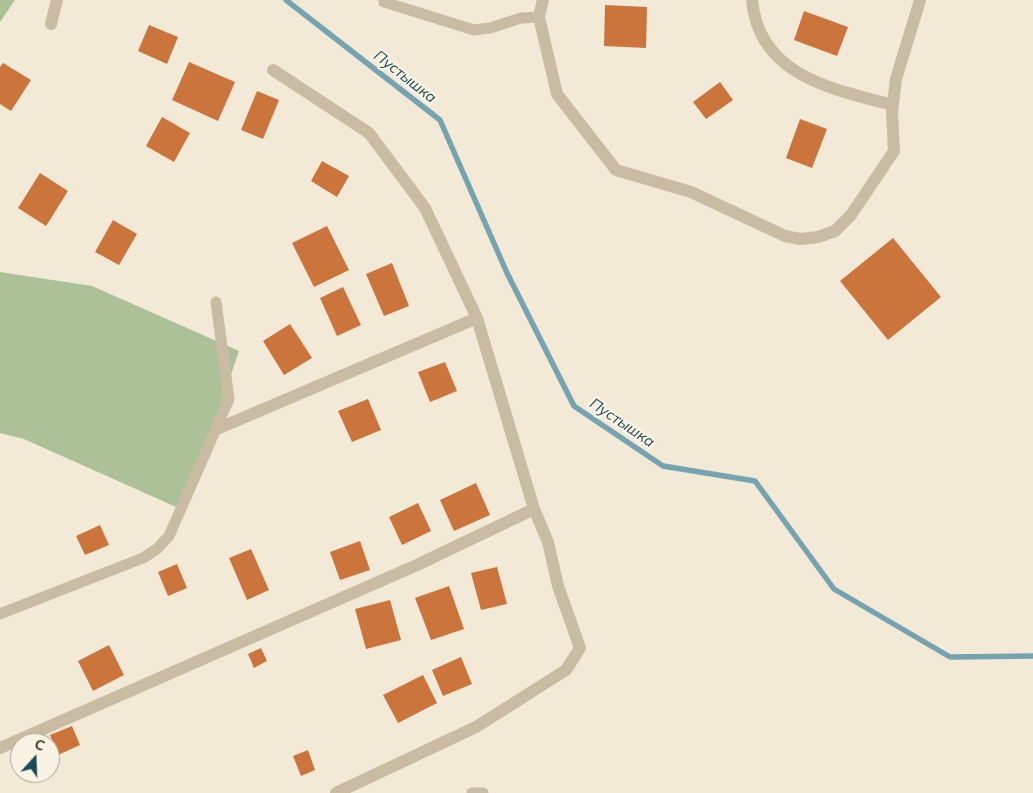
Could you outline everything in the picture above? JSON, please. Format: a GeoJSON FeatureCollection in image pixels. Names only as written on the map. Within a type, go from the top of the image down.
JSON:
{"type":"FeatureCollection","features":[{"type":"Feature","properties":{"kind":"street"},"geometry":{"type":"LineString","coordinates":[[51,24],[57,0]]}},
{"type":"Feature","properties":{"kind":"street"},"geometry":{"type":"LineString","coordinates":[[543,0],[539,17],[557,94],[616,170],[691,192],[792,237],[818,238],[835,231],[852,214],[894,150],[893,105],[896,79],[920,0]]}},
{"type":"Feature","properties":{"kind":"street"},"geometry":{"type":"LineString","coordinates":[[752,0],[753,12],[764,38],[780,61],[798,74],[853,94],[893,105]]}},
{"type":"Feature","properties":{"kind":"street"},"geometry":{"type":"LineString","coordinates":[[273,70],[369,133],[425,208],[477,318],[534,509],[548,542],[558,586],[580,648],[566,670],[476,726],[336,793]]}},
{"type":"Feature","properties":{"kind":"street"},"geometry":{"type":"LineString","coordinates":[[217,429],[477,318]]}},
{"type":"Feature","properties":{"kind":"street"},"geometry":{"type":"LineString","coordinates":[[0,748],[417,566],[534,509]]}},
{"type":"Feature","properties":{"kind":"lane"},"geometry":{"type":"LineString","coordinates":[[384,0],[384,2],[474,30],[490,28],[521,18],[539,17]]}},
{"type":"Feature","properties":{"kind":"lane"},"geometry":{"type":"LineString","coordinates":[[0,614],[143,558],[158,549],[169,536],[179,518],[230,399],[216,302]]}},
{"type":"Feature","properties":{"kind":"lane"},"geometry":{"type":"LineString","coordinates":[[472,793],[483,793]]}},
{"type":"Feature","properties":{"kind":"green space"},"geometry":{"type":"Polygon","coordinates":[[[0,0],[15,0],[0,22],[0,0]]]}},
{"type":"Feature","properties":{"kind":"green space"},"geometry":{"type":"Polygon","coordinates":[[[0,272],[92,286],[239,351],[185,511],[24,439],[0,433],[0,272]]]}},
{"type":"Feature","properties":{"kind":"building"},"geometry":{"type":"Polygon","coordinates":[[[605,5],[647,7],[646,48],[604,46],[605,5]]]}},
{"type":"Feature","properties":{"kind":"building"},"geometry":{"type":"Polygon","coordinates":[[[804,11],[848,27],[837,56],[794,40],[804,11]]]}},
{"type":"Feature","properties":{"kind":"building"},"geometry":{"type":"Polygon","coordinates":[[[149,25],[178,37],[167,64],[138,51],[149,25]]]}},
{"type":"Feature","properties":{"kind":"building"},"geometry":{"type":"Polygon","coordinates":[[[189,62],[235,82],[218,121],[172,100],[189,62]]]}},
{"type":"Feature","properties":{"kind":"building"},"geometry":{"type":"Polygon","coordinates":[[[3,63],[31,80],[11,111],[0,104],[0,67],[3,63]]]}},
{"type":"Feature","properties":{"kind":"building"},"geometry":{"type":"Polygon","coordinates":[[[720,82],[733,100],[706,119],[693,102],[720,82]]]}},
{"type":"Feature","properties":{"kind":"building"},"geometry":{"type":"Polygon","coordinates":[[[257,91],[279,100],[263,139],[241,130],[257,91]]]}},
{"type":"Feature","properties":{"kind":"building"},"geometry":{"type":"Polygon","coordinates":[[[162,117],[190,133],[174,162],[146,146],[162,117]]]}},
{"type":"Feature","properties":{"kind":"building"},"geometry":{"type":"Polygon","coordinates":[[[800,119],[827,129],[812,168],[786,158],[800,119]]]}},
{"type":"Feature","properties":{"kind":"building"},"geometry":{"type":"Polygon","coordinates":[[[322,161],[349,176],[337,197],[311,181],[322,161]]]}},
{"type":"Feature","properties":{"kind":"building"},"geometry":{"type":"Polygon","coordinates":[[[40,173],[68,191],[46,226],[18,208],[40,173]]]}},
{"type":"Feature","properties":{"kind":"building"},"geometry":{"type":"Polygon","coordinates":[[[113,220],[137,234],[119,265],[95,252],[113,220]]]}},
{"type":"Feature","properties":{"kind":"building"},"geometry":{"type":"Polygon","coordinates":[[[327,226],[349,270],[314,287],[292,243],[327,226]]]}},
{"type":"Feature","properties":{"kind":"building"},"geometry":{"type":"Polygon","coordinates":[[[893,238],[941,297],[888,340],[840,281],[893,238]]]}},
{"type":"Feature","properties":{"kind":"building"},"geometry":{"type":"Polygon","coordinates":[[[392,263],[409,306],[384,316],[366,274],[392,263]]]}},
{"type":"Feature","properties":{"kind":"building"},"geometry":{"type":"Polygon","coordinates":[[[343,287],[361,325],[337,336],[320,298],[343,287]]]}},
{"type":"Feature","properties":{"kind":"building"},"geometry":{"type":"Polygon","coordinates":[[[290,324],[312,358],[284,375],[263,341],[290,324]]]}},
{"type":"Feature","properties":{"kind":"building"},"geometry":{"type":"Polygon","coordinates":[[[445,362],[457,391],[430,402],[418,372],[445,362]]]}},
{"type":"Feature","properties":{"kind":"building"},"geometry":{"type":"Polygon","coordinates":[[[368,399],[381,430],[352,442],[338,411],[368,399]]]}},
{"type":"Feature","properties":{"kind":"building"},"geometry":{"type":"Polygon","coordinates":[[[476,483],[490,515],[454,531],[440,500],[476,483]]]}},
{"type":"Feature","properties":{"kind":"building"},"geometry":{"type":"Polygon","coordinates":[[[418,503],[431,531],[402,545],[389,517],[418,503]]]}},
{"type":"Feature","properties":{"kind":"building"},"geometry":{"type":"Polygon","coordinates":[[[100,525],[109,545],[85,555],[76,536],[100,525]]]}},
{"type":"Feature","properties":{"kind":"building"},"geometry":{"type":"Polygon","coordinates":[[[360,541],[370,570],[340,580],[330,552],[360,541]]]}},
{"type":"Feature","properties":{"kind":"building"},"geometry":{"type":"Polygon","coordinates":[[[251,549],[269,590],[247,600],[229,558],[251,549]]]}},
{"type":"Feature","properties":{"kind":"building"},"geometry":{"type":"Polygon","coordinates":[[[177,564],[187,588],[168,596],[158,572],[177,564]]]}},
{"type":"Feature","properties":{"kind":"building"},"geometry":{"type":"Polygon","coordinates":[[[497,567],[507,604],[481,610],[471,573],[497,567]]]}},
{"type":"Feature","properties":{"kind":"building"},"geometry":{"type":"Polygon","coordinates":[[[449,586],[464,629],[431,640],[415,598],[449,586]]]}},
{"type":"Feature","properties":{"kind":"building"},"geometry":{"type":"Polygon","coordinates":[[[390,600],[401,640],[366,649],[355,609],[390,600]]]}},
{"type":"Feature","properties":{"kind":"building"},"geometry":{"type":"Polygon","coordinates":[[[109,645],[124,675],[93,691],[78,661],[109,645]]]}},
{"type":"Feature","properties":{"kind":"building"},"geometry":{"type":"Polygon","coordinates":[[[261,648],[267,661],[254,668],[248,654],[261,648]]]}},
{"type":"Feature","properties":{"kind":"building"},"geometry":{"type":"Polygon","coordinates":[[[461,657],[472,684],[443,696],[432,670],[461,657]]]}},
{"type":"Feature","properties":{"kind":"building"},"geometry":{"type":"Polygon","coordinates":[[[423,675],[437,703],[398,723],[383,695],[423,675]]]}},
{"type":"Feature","properties":{"kind":"building"},"geometry":{"type":"Polygon","coordinates":[[[72,726],[80,745],[60,754],[60,733],[55,733],[72,726]]]}},
{"type":"Feature","properties":{"kind":"building"},"geometry":{"type":"Polygon","coordinates":[[[308,750],[315,770],[301,776],[293,756],[308,750]]]}},
{"type":"Feature","properties":{"kind":"waterway","name":"Пустышка"},"geometry":{"type":"LineString","coordinates":[[286,0],[440,120],[507,273],[574,406],[663,466],[755,481],[834,589],[950,657],[1033,656]]}}]}
